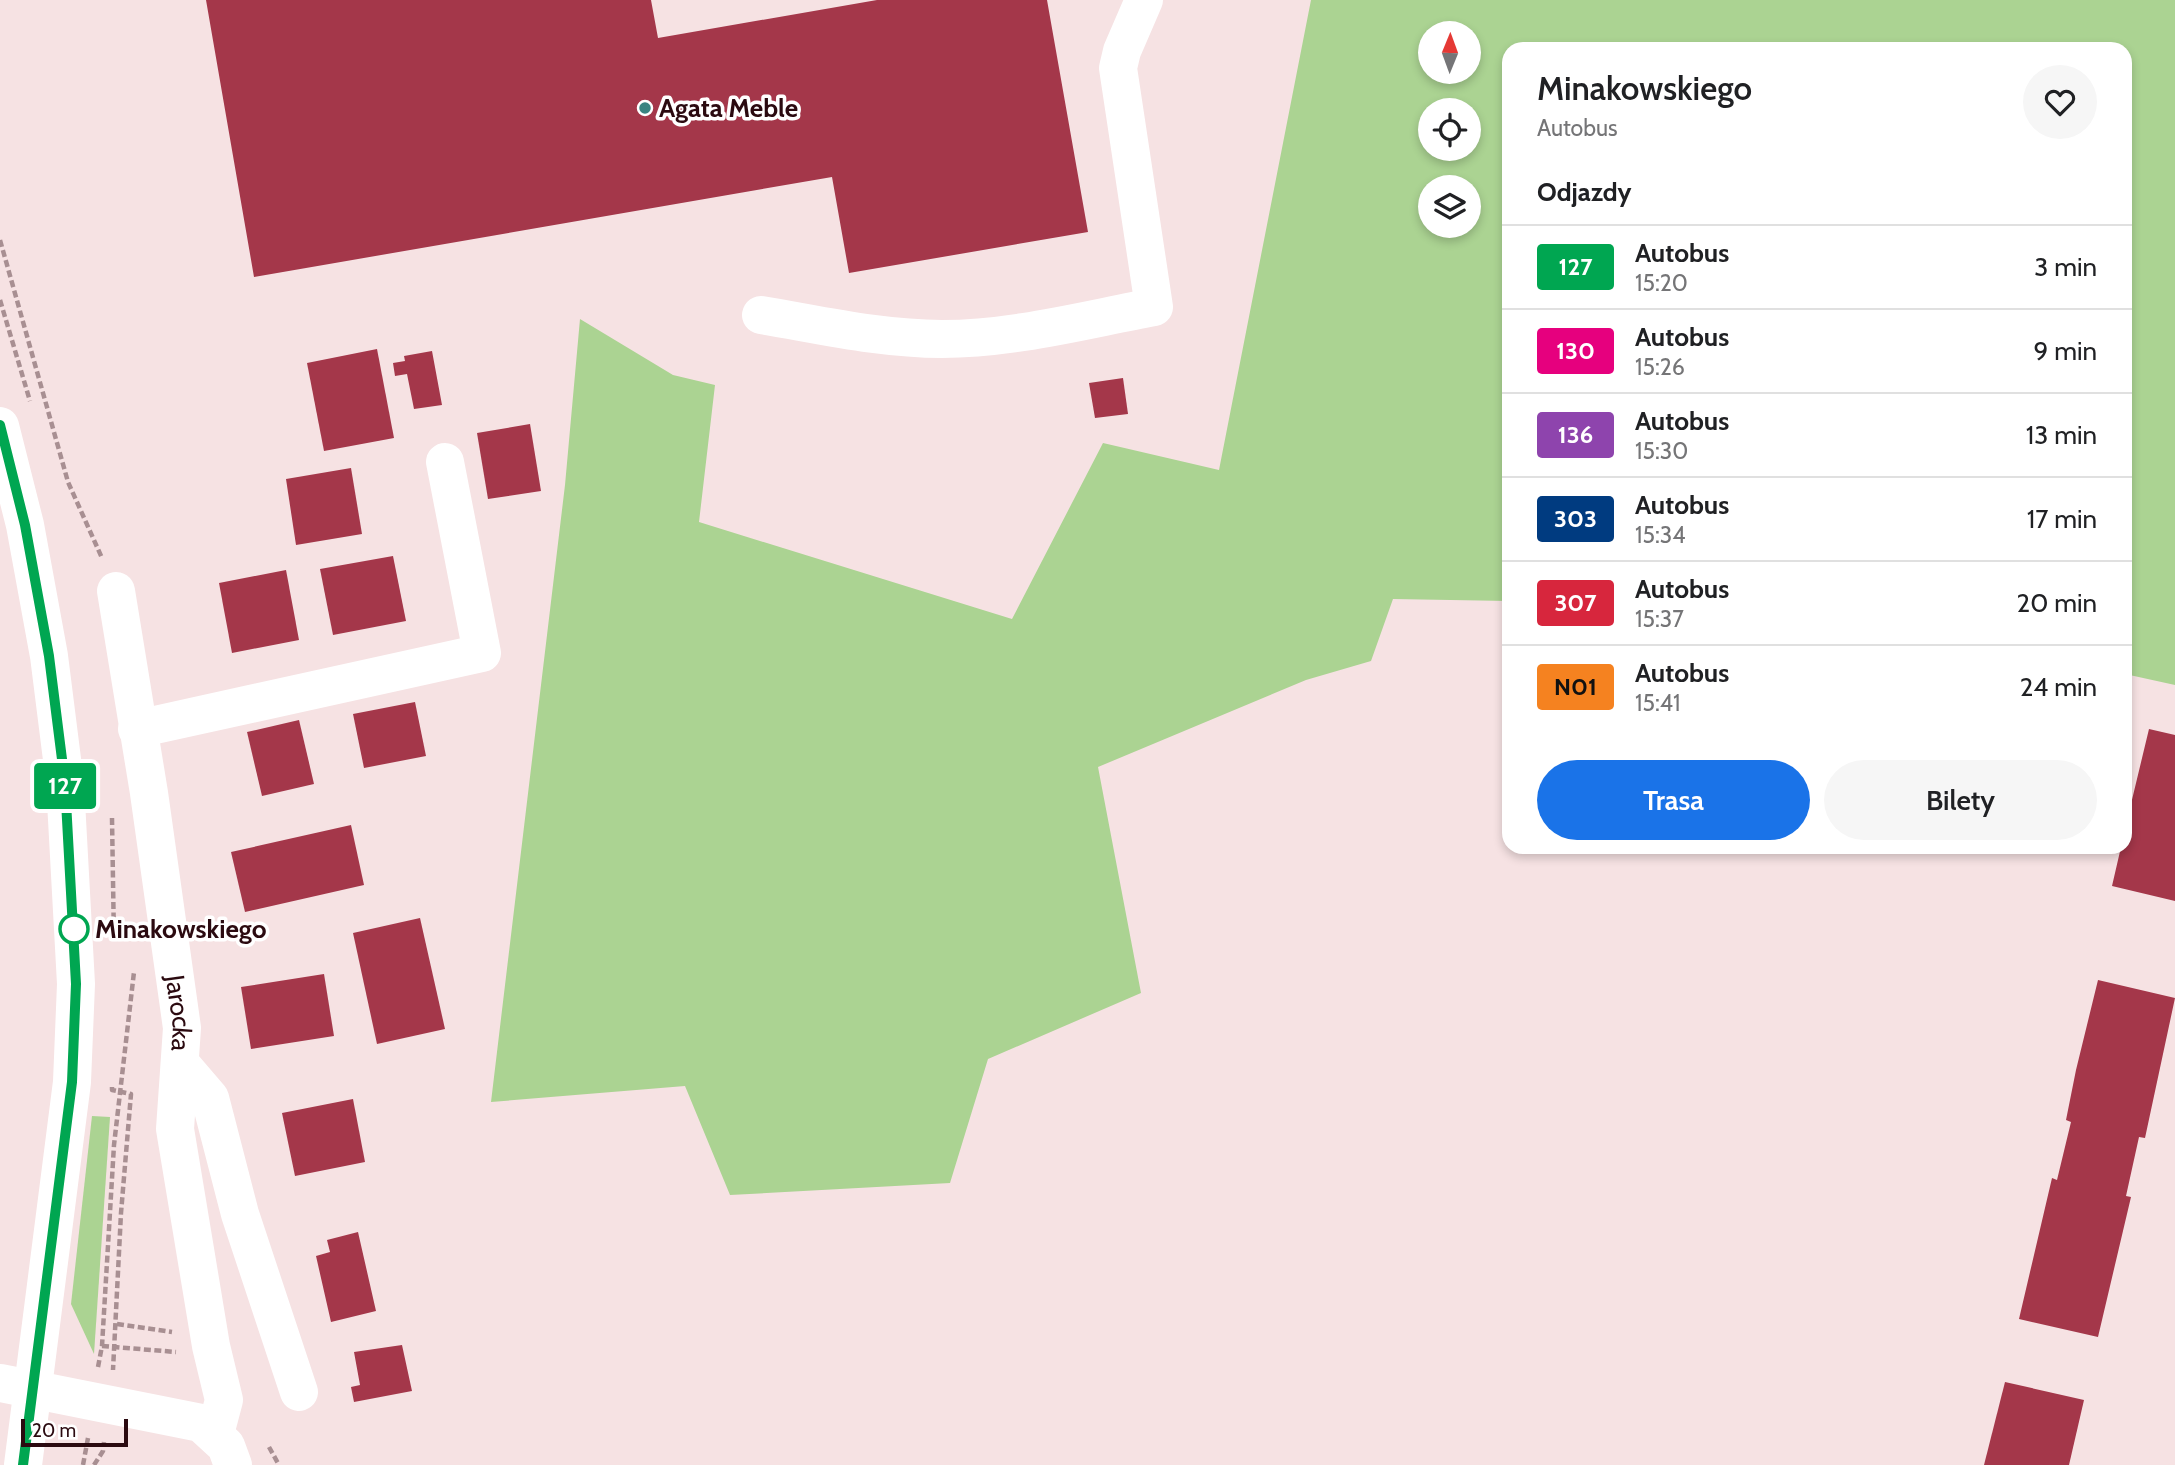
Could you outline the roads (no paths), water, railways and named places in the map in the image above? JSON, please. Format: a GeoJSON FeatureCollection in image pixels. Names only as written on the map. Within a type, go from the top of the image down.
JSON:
{"type":"FeatureCollection","features":[{"type":"Feature","properties":{"kind":"street"},"geometry":{"type":"LineString","coordinates":[[761,315],[901,338],[942,339],[992,337],[1154,307],[1118,68],[1122,51],[1144,0]]}},
{"type":"Feature","properties":{"kind":"street"},"geometry":{"type":"LineString","coordinates":[[0,426],[25,525],[49,656],[65,783],[76,984],[72,1082],[18,1386],[23,1465]]}},
{"type":"Feature","properties":{"kind":"street"},"geometry":{"type":"LineString","coordinates":[[137,729],[482,653],[444,462]]}},
{"type":"Feature","properties":{"kind":"street","name":"Jarocka"},"geometry":{"type":"LineString","coordinates":[[116,591],[149,793],[182,1028],[175,1129],[211,1346],[224,1400],[224,1450]]}},
{"type":"Feature","properties":{"kind":"street"},"geometry":{"type":"LineString","coordinates":[[180,1063],[210,1098],[240,1214],[299,1392]]}},
{"type":"Feature","properties":{"kind":"street","name":"Jarocka"},"geometry":{"type":"LineString","coordinates":[[18,1386],[201,1423],[224,1450]]}},
{"type":"Feature","properties":{"kind":"place","name":"Agata Meble"},"geometry":{"type":"Point","coordinates":[645,108]}},
{"type":"Feature","properties":{"kind":"place","name":"Minakowskiego"},"geometry":{"type":"Point","coordinates":[74,929]}}]}
